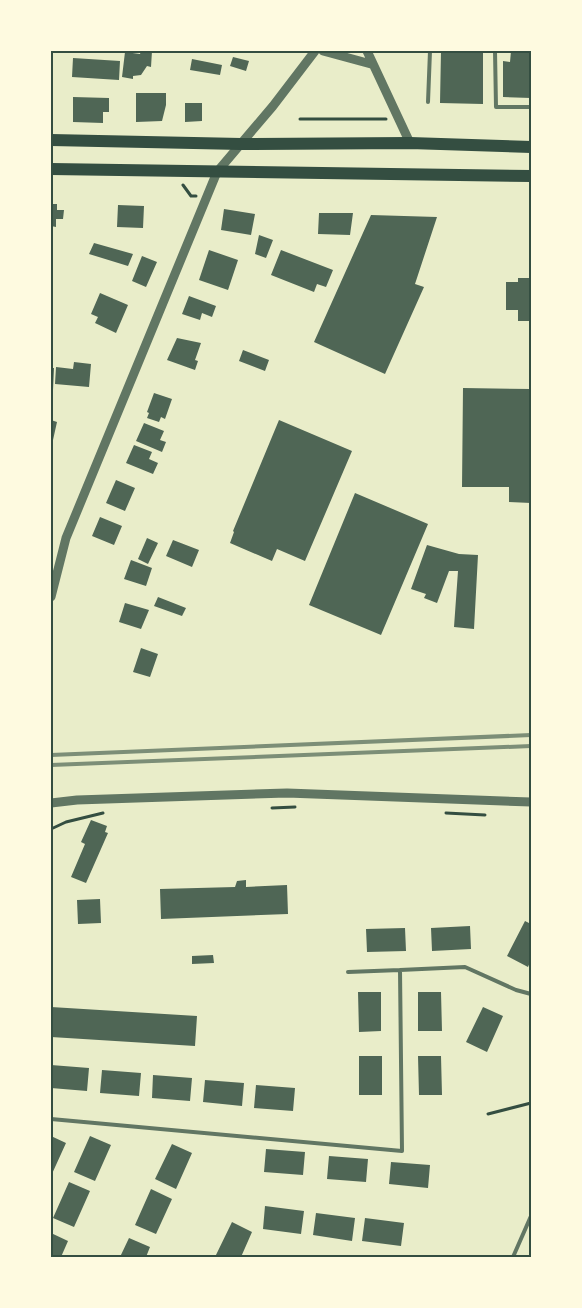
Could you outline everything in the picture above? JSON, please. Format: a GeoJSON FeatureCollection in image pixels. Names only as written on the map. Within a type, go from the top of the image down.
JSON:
{"type":"FeatureCollection","features":[{"type":"Feature","properties":{"kind":"main road"},"geometry":{"type":"LineString","coordinates":[[51,140],[241,144],[410,143],[531,147]]}},
{"type":"Feature","properties":{"kind":"main road"},"geometry":{"type":"LineString","coordinates":[[51,169],[531,176]]}},
{"type":"Feature","properties":{"kind":"street"},"geometry":{"type":"LineString","coordinates":[[51,597],[66,538],[205,197],[217,172],[315,51]]}},
{"type":"Feature","properties":{"kind":"street"},"geometry":{"type":"LineString","coordinates":[[323,51],[371,64]]}},
{"type":"Feature","properties":{"kind":"street"},"geometry":{"type":"LineString","coordinates":[[367,51],[371,64],[410,143]]}},
{"type":"Feature","properties":{"kind":"street"},"geometry":{"type":"LineString","coordinates":[[51,803],[77,800],[287,793],[531,802]]}},
{"type":"Feature","properties":{"kind":"lane"},"geometry":{"type":"LineString","coordinates":[[428,102],[430,51]]}},
{"type":"Feature","properties":{"kind":"lane"},"geometry":{"type":"LineString","coordinates":[[495,51],[496,107],[531,107]]}},
{"type":"Feature","properties":{"kind":"lane"},"geometry":{"type":"LineString","coordinates":[[348,972],[465,967],[516,990],[531,994]]}},
{"type":"Feature","properties":{"kind":"lane"},"geometry":{"type":"LineString","coordinates":[[51,1119],[402,1151],[400,970]]}},
{"type":"Feature","properties":{"kind":"lane"},"geometry":{"type":"LineString","coordinates":[[514,1257],[531,1216]]}},
{"type":"Feature","properties":{"kind":"path"},"geometry":{"type":"LineString","coordinates":[[300,119],[399,118]]}},
{"type":"Feature","properties":{"kind":"path"},"geometry":{"type":"LineString","coordinates":[[176,185],[185,185],[191,196],[205,197]]}},
{"type":"Feature","properties":{"kind":"path"},"geometry":{"type":"LineString","coordinates":[[268,808],[298,807]]}},
{"type":"Feature","properties":{"kind":"path"},"geometry":{"type":"LineString","coordinates":[[51,829],[66,822],[104,812]]}},
{"type":"Feature","properties":{"kind":"path"},"geometry":{"type":"LineString","coordinates":[[436,813],[494,815]]}},
{"type":"Feature","properties":{"kind":"path"},"geometry":{"type":"LineString","coordinates":[[488,1114],[531,1103]]}},
{"type":"Feature","properties":{"kind":"building"},"geometry":{"type":"Polygon","coordinates":[[[141,51],[152,51],[151,67],[147,66],[141,75],[133,76],[133,79],[122,77],[125,52],[140,54],[141,51]]]}},
{"type":"Feature","properties":{"kind":"building"},"geometry":{"type":"Polygon","coordinates":[[[441,51],[483,51],[483,104],[440,103],[441,51]]]}},
{"type":"Feature","properties":{"kind":"building"},"geometry":{"type":"Polygon","coordinates":[[[511,51],[531,51],[531,98],[503,97],[503,61],[510,62],[511,51]]]}},
{"type":"Feature","properties":{"kind":"building"},"geometry":{"type":"Polygon","coordinates":[[[233,57],[249,61],[246,71],[230,66],[233,57]]]}},
{"type":"Feature","properties":{"kind":"building"},"geometry":{"type":"Polygon","coordinates":[[[73,58],[120,61],[119,80],[72,77],[73,58]]]}},
{"type":"Feature","properties":{"kind":"building"},"geometry":{"type":"Polygon","coordinates":[[[192,59],[222,65],[220,75],[190,70],[192,59]]]}},
{"type":"Feature","properties":{"kind":"building"},"geometry":{"type":"Polygon","coordinates":[[[136,93],[166,93],[166,105],[162,121],[136,122],[136,93]]]}},
{"type":"Feature","properties":{"kind":"building"},"geometry":{"type":"Polygon","coordinates":[[[73,97],[109,98],[109,112],[103,112],[103,123],[73,122],[73,97]]]}},
{"type":"Feature","properties":{"kind":"building"},"geometry":{"type":"Polygon","coordinates":[[[185,103],[202,103],[202,121],[185,122],[185,103]]]}},
{"type":"Feature","properties":{"kind":"building"},"geometry":{"type":"Polygon","coordinates":[[[51,204],[57,204],[57,210],[64,210],[63,219],[56,219],[56,227],[51,226],[51,204]]]}},
{"type":"Feature","properties":{"kind":"building"},"geometry":{"type":"Polygon","coordinates":[[[118,205],[144,206],[143,228],[117,227],[118,205]]]}},
{"type":"Feature","properties":{"kind":"building"},"geometry":{"type":"Polygon","coordinates":[[[224,209],[255,214],[251,235],[221,230],[224,209]]]}},
{"type":"Feature","properties":{"kind":"building"},"geometry":{"type":"Polygon","coordinates":[[[319,213],[353,213],[350,235],[318,234],[319,213]]]}},
{"type":"Feature","properties":{"kind":"building"},"geometry":{"type":"Polygon","coordinates":[[[371,215],[437,217],[415,284],[424,287],[385,374],[314,342],[371,215]]]}},
{"type":"Feature","properties":{"kind":"building"},"geometry":{"type":"Polygon","coordinates":[[[259,235],[273,240],[266,258],[255,254],[259,235]]]}},
{"type":"Feature","properties":{"kind":"building"},"geometry":{"type":"Polygon","coordinates":[[[94,243],[133,254],[128,266],[89,254],[94,243]]]}},
{"type":"Feature","properties":{"kind":"building"},"geometry":{"type":"Polygon","coordinates":[[[209,250],[238,260],[228,290],[199,280],[209,250]]]}},
{"type":"Feature","properties":{"kind":"building"},"geometry":{"type":"Polygon","coordinates":[[[281,250],[333,270],[326,287],[317,284],[314,292],[271,275],[281,250]]]}},
{"type":"Feature","properties":{"kind":"building"},"geometry":{"type":"Polygon","coordinates":[[[142,256],[157,262],[146,287],[132,281],[142,256]]]}},
{"type":"Feature","properties":{"kind":"building"},"geometry":{"type":"Polygon","coordinates":[[[518,278],[531,278],[531,321],[518,321],[518,310],[506,310],[506,282],[518,282],[518,278]]]}},
{"type":"Feature","properties":{"kind":"building"},"geometry":{"type":"Polygon","coordinates":[[[100,293],[128,305],[116,333],[95,323],[98,317],[91,314],[100,293]]]}},
{"type":"Feature","properties":{"kind":"building"},"geometry":{"type":"Polygon","coordinates":[[[189,296],[216,306],[212,317],[202,313],[200,320],[182,314],[189,296]]]}},
{"type":"Feature","properties":{"kind":"building"},"geometry":{"type":"Polygon","coordinates":[[[177,338],[201,343],[195,360],[198,361],[195,370],[167,360],[177,338]]]}},
{"type":"Feature","properties":{"kind":"building"},"geometry":{"type":"Polygon","coordinates":[[[243,350],[269,360],[265,371],[239,361],[243,350]]]}},
{"type":"Feature","properties":{"kind":"building"},"geometry":{"type":"Polygon","coordinates":[[[74,362],[91,364],[89,387],[55,384],[56,367],[73,369],[74,362]]]}},
{"type":"Feature","properties":{"kind":"building"},"geometry":{"type":"Polygon","coordinates":[[[51,368],[54,368],[53,390],[51,390],[51,368]]]}},
{"type":"Feature","properties":{"kind":"building"},"geometry":{"type":"Polygon","coordinates":[[[463,388],[531,389],[531,503],[509,502],[509,487],[462,487],[463,388]]]}},
{"type":"Feature","properties":{"kind":"building"},"geometry":{"type":"Polygon","coordinates":[[[154,393],[172,399],[165,419],[161,417],[159,422],[147,418],[149,413],[147,412],[154,393]]]}},
{"type":"Feature","properties":{"kind":"building"},"geometry":{"type":"Polygon","coordinates":[[[51,420],[57,422],[53,440],[51,439],[51,420]]]}},
{"type":"Feature","properties":{"kind":"building"},"geometry":{"type":"Polygon","coordinates":[[[279,420],[352,451],[305,561],[277,549],[272,561],[230,543],[233,531],[279,420]]]}},
{"type":"Feature","properties":{"kind":"building"},"geometry":{"type":"Polygon","coordinates":[[[144,423],[164,431],[160,440],[166,442],[162,452],[136,441],[144,423]]]}},
{"type":"Feature","properties":{"kind":"building"},"geometry":{"type":"Polygon","coordinates":[[[134,445],[152,452],[149,459],[158,463],[153,474],[126,463],[134,445]]]}},
{"type":"Feature","properties":{"kind":"building"},"geometry":{"type":"Polygon","coordinates":[[[116,480],[135,488],[125,511],[106,503],[116,480]]]}},
{"type":"Feature","properties":{"kind":"building"},"geometry":{"type":"Polygon","coordinates":[[[355,493],[428,524],[381,635],[309,605],[355,493]]]}},
{"type":"Feature","properties":{"kind":"building"},"geometry":{"type":"Polygon","coordinates":[[[100,517],[122,526],[114,545],[92,536],[100,517]]]}},
{"type":"Feature","properties":{"kind":"building"},"geometry":{"type":"Polygon","coordinates":[[[147,538],[158,543],[148,564],[138,559],[147,538]]]}},
{"type":"Feature","properties":{"kind":"building"},"geometry":{"type":"Polygon","coordinates":[[[173,540],[199,550],[192,567],[166,556],[173,540]]]}},
{"type":"Feature","properties":{"kind":"building"},"geometry":{"type":"Polygon","coordinates":[[[427,545],[459,554],[478,555],[474,629],[454,627],[458,571],[449,571],[437,603],[424,598],[426,594],[411,589],[427,545]]]}},
{"type":"Feature","properties":{"kind":"building"},"geometry":{"type":"Polygon","coordinates":[[[131,560],[152,568],[146,586],[124,579],[131,560]]]}},
{"type":"Feature","properties":{"kind":"building"},"geometry":{"type":"Polygon","coordinates":[[[158,597],[186,608],[182,616],[154,606],[158,597]]]}},
{"type":"Feature","properties":{"kind":"building"},"geometry":{"type":"Polygon","coordinates":[[[125,603],[149,610],[141,629],[119,622],[125,603]]]}},
{"type":"Feature","properties":{"kind":"building"},"geometry":{"type":"Polygon","coordinates":[[[141,648],[158,654],[150,677],[133,672],[141,648]]]}},
{"type":"Feature","properties":{"kind":"building"},"geometry":{"type":"Polygon","coordinates":[[[91,820],[107,826],[105,832],[108,833],[86,883],[71,877],[85,844],[81,842],[91,820]]]}},
{"type":"Feature","properties":{"kind":"building"},"geometry":{"type":"Polygon","coordinates":[[[246,880],[246,887],[287,885],[288,914],[161,919],[160,889],[235,887],[237,881],[246,880]]]}},
{"type":"Feature","properties":{"kind":"building"},"geometry":{"type":"Polygon","coordinates":[[[100,899],[101,923],[78,924],[77,900],[100,899]]]}},
{"type":"Feature","properties":{"kind":"building"},"geometry":{"type":"Polygon","coordinates":[[[525,921],[531,924],[531,960],[528,967],[507,956],[525,921]]]}},
{"type":"Feature","properties":{"kind":"building"},"geometry":{"type":"Polygon","coordinates":[[[470,926],[471,949],[432,951],[431,928],[470,926]]]}},
{"type":"Feature","properties":{"kind":"building"},"geometry":{"type":"Polygon","coordinates":[[[405,928],[406,951],[367,952],[366,929],[405,928]]]}},
{"type":"Feature","properties":{"kind":"building"},"geometry":{"type":"Polygon","coordinates":[[[213,955],[214,963],[192,964],[192,956],[213,955]]]}},
{"type":"Feature","properties":{"kind":"building"},"geometry":{"type":"Polygon","coordinates":[[[358,992],[381,992],[381,1031],[359,1032],[358,992]]]}},
{"type":"Feature","properties":{"kind":"building"},"geometry":{"type":"Polygon","coordinates":[[[418,992],[441,992],[442,1031],[418,1031],[418,992]]]}},
{"type":"Feature","properties":{"kind":"building"},"geometry":{"type":"Polygon","coordinates":[[[51,1007],[197,1016],[195,1046],[51,1037],[51,1007]]]}},
{"type":"Feature","properties":{"kind":"building"},"geometry":{"type":"Polygon","coordinates":[[[483,1007],[503,1016],[487,1052],[466,1042],[483,1007]]]}},
{"type":"Feature","properties":{"kind":"building"},"geometry":{"type":"Polygon","coordinates":[[[359,1056],[382,1056],[382,1095],[359,1095],[359,1056]]]}},
{"type":"Feature","properties":{"kind":"building"},"geometry":{"type":"Polygon","coordinates":[[[418,1056],[441,1056],[442,1095],[419,1095],[418,1056]]]}},
{"type":"Feature","properties":{"kind":"building"},"geometry":{"type":"Polygon","coordinates":[[[51,1065],[89,1068],[87,1091],[51,1088],[51,1065]]]}},
{"type":"Feature","properties":{"kind":"building"},"geometry":{"type":"Polygon","coordinates":[[[102,1070],[141,1073],[139,1096],[100,1093],[102,1070]]]}},
{"type":"Feature","properties":{"kind":"building"},"geometry":{"type":"Polygon","coordinates":[[[153,1075],[192,1078],[190,1101],[152,1098],[153,1075]]]}},
{"type":"Feature","properties":{"kind":"building"},"geometry":{"type":"Polygon","coordinates":[[[205,1080],[244,1083],[242,1106],[203,1102],[205,1080]]]}},
{"type":"Feature","properties":{"kind":"building"},"geometry":{"type":"Polygon","coordinates":[[[256,1085],[295,1088],[293,1111],[254,1108],[256,1085]]]}},
{"type":"Feature","properties":{"kind":"building"},"geometry":{"type":"Polygon","coordinates":[[[51,1136],[66,1143],[51,1176],[51,1136]]]}},
{"type":"Feature","properties":{"kind":"building"},"geometry":{"type":"Polygon","coordinates":[[[90,1136],[111,1145],[95,1181],[74,1172],[90,1136]]]}},
{"type":"Feature","properties":{"kind":"building"},"geometry":{"type":"Polygon","coordinates":[[[172,1144],[192,1153],[176,1189],[155,1179],[172,1144]]]}},
{"type":"Feature","properties":{"kind":"building"},"geometry":{"type":"Polygon","coordinates":[[[266,1149],[305,1152],[303,1175],[264,1172],[266,1149]]]}},
{"type":"Feature","properties":{"kind":"building"},"geometry":{"type":"Polygon","coordinates":[[[329,1156],[368,1159],[366,1182],[327,1179],[329,1156]]]}},
{"type":"Feature","properties":{"kind":"building"},"geometry":{"type":"Polygon","coordinates":[[[391,1162],[430,1165],[428,1188],[389,1184],[391,1162]]]}},
{"type":"Feature","properties":{"kind":"building"},"geometry":{"type":"Polygon","coordinates":[[[69,1182],[90,1191],[74,1227],[53,1218],[69,1182]]]}},
{"type":"Feature","properties":{"kind":"building"},"geometry":{"type":"Polygon","coordinates":[[[151,1189],[172,1199],[156,1234],[135,1225],[151,1189]]]}},
{"type":"Feature","properties":{"kind":"building"},"geometry":{"type":"Polygon","coordinates":[[[265,1206],[304,1211],[301,1234],[263,1229],[265,1206]]]}},
{"type":"Feature","properties":{"kind":"building"},"geometry":{"type":"Polygon","coordinates":[[[316,1213],[355,1218],[352,1241],[313,1235],[316,1213]]]}},
{"type":"Feature","properties":{"kind":"building"},"geometry":{"type":"Polygon","coordinates":[[[365,1218],[404,1223],[401,1246],[362,1241],[365,1218]]]}},
{"type":"Feature","properties":{"kind":"building"},"geometry":{"type":"Polygon","coordinates":[[[232,1222],[252,1232],[241,1257],[215,1257],[232,1222]]]}},
{"type":"Feature","properties":{"kind":"building"},"geometry":{"type":"Polygon","coordinates":[[[51,1233],[68,1241],[61,1257],[51,1257],[51,1233]]]}},
{"type":"Feature","properties":{"kind":"building"},"geometry":{"type":"Polygon","coordinates":[[[129,1238],[150,1247],[146,1257],[120,1257],[129,1238]]]}},
{"type":"Feature","properties":{"kind":"railway"},"geometry":{"type":"LineString","coordinates":[[51,755],[531,735]]}},
{"type":"Feature","properties":{"kind":"railway"},"geometry":{"type":"LineString","coordinates":[[51,765],[531,746]]}}]}
